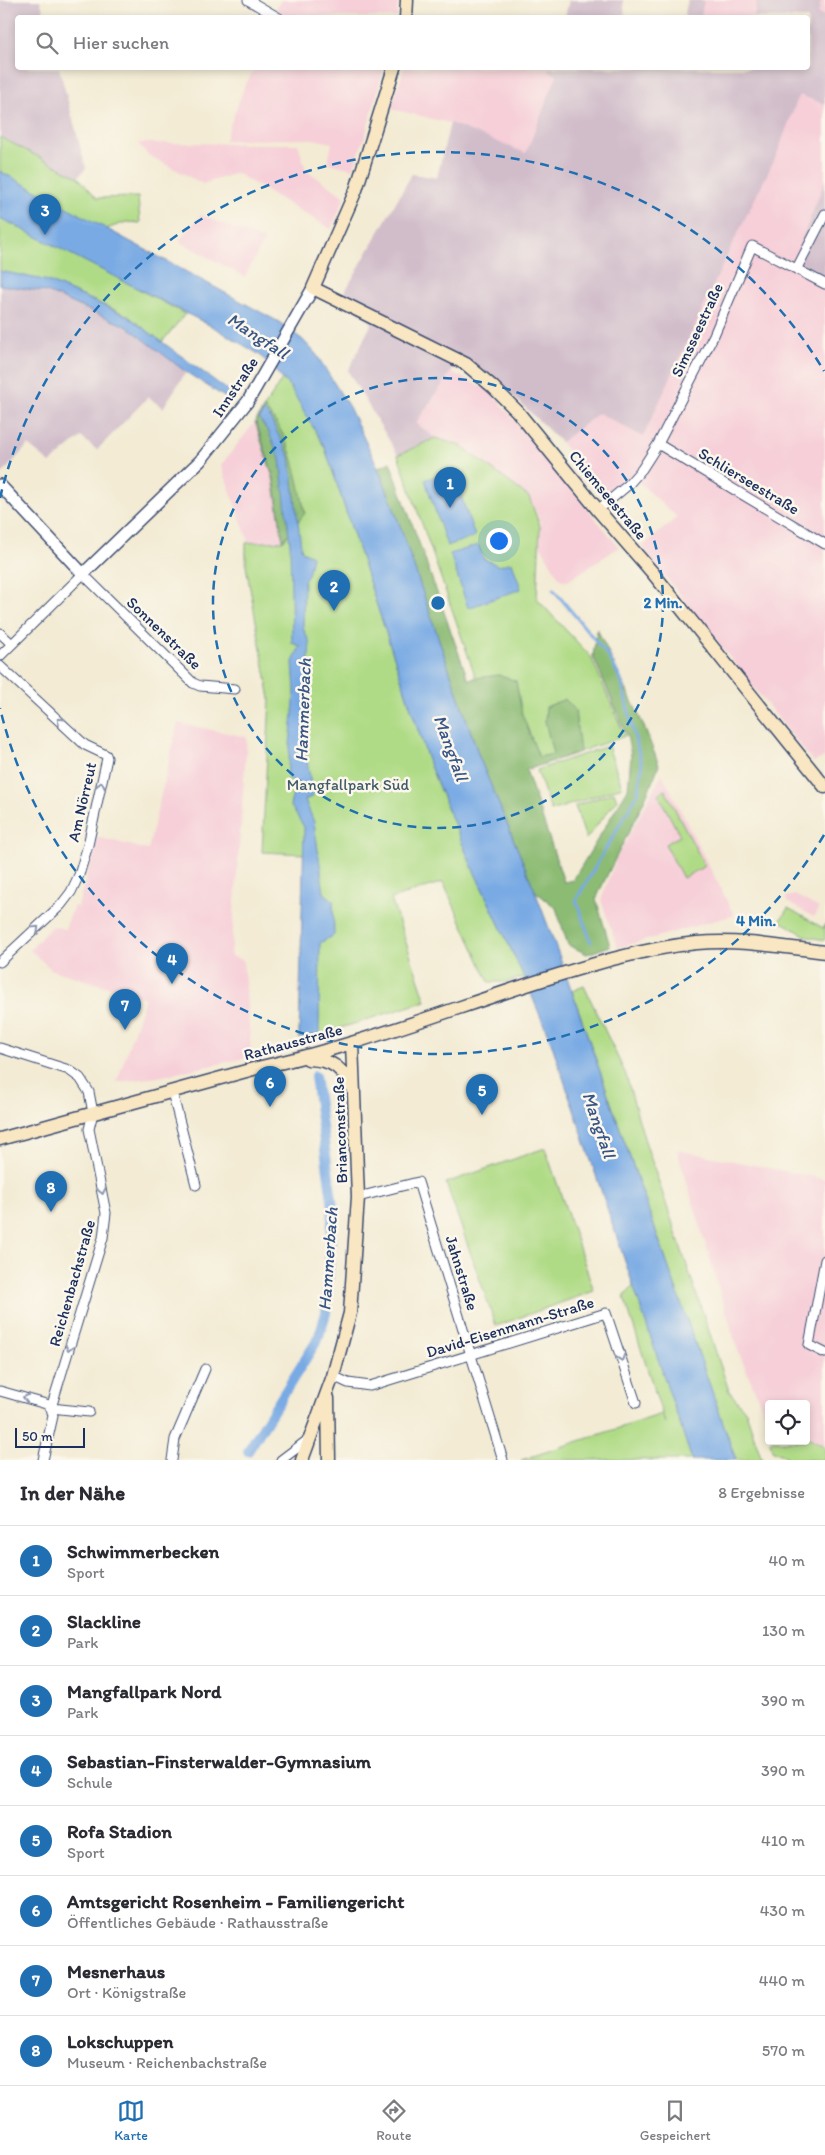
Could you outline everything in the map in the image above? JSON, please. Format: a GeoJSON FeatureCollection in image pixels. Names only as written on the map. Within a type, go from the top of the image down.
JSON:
{"type":"FeatureCollection","features":[{"type":"Feature","properties":{"kind":"main road"},"geometry":{"type":"LineString","coordinates":[[406,15],[407,0]]}},
{"type":"Feature","properties":{"kind":"main road","name":"Innstraße"},"geometry":{"type":"LineString","coordinates":[[314,288],[356,190],[393,70]]}},
{"type":"Feature","properties":{"kind":"main road","name":"Chiemseestraße"},"geometry":{"type":"LineString","coordinates":[[314,288],[466,364],[517,410],[598,510],[652,572],[825,787]]}},
{"type":"Feature","properties":{"kind":"main road","name":"Rathausstraße"},"geometry":{"type":"LineString","coordinates":[[0,1139],[257,1068],[299,1059],[590,965],[653,950],[696,943],[743,942],[825,952]]}},
{"type":"Feature","properties":{"kind":"main road","name":"Brianconstraße"},"geometry":{"type":"LineString","coordinates":[[302,1460],[328,1392],[350,1313],[358,1197],[352,1043]]}},
{"type":"Feature","properties":{"kind":"main road"},"geometry":{"type":"LineString","coordinates":[[299,1059],[319,1059],[336,1065],[343,1072],[355,1092]]}},
{"type":"Feature","properties":{"kind":"main road","name":"Brianconstraße"},"geometry":{"type":"LineString","coordinates":[[328,1392],[328,1458]]}},
{"type":"Feature","properties":{"kind":"street"},"geometry":{"type":"LineString","coordinates":[[248,0],[274,15]]}},
{"type":"Feature","properties":{"kind":"street"},"geometry":{"type":"LineString","coordinates":[[825,214],[797,268],[825,284]]}},
{"type":"Feature","properties":{"kind":"street","name":"Simsseestraße"},"geometry":{"type":"LineString","coordinates":[[598,510],[628,485],[642,469],[658,444],[714,335],[752,246],[797,268]]}},
{"type":"Feature","properties":{"kind":"street","name":"Innstraße"},"geometry":{"type":"LineString","coordinates":[[0,656],[200,461],[248,401],[314,288]]}},
{"type":"Feature","properties":{"kind":"street","name":"Schlierseestraße"},"geometry":{"type":"LineString","coordinates":[[658,444],[825,544]]}},
{"type":"Feature","properties":{"kind":"street"},"geometry":{"type":"LineString","coordinates":[[0,485],[84,574]]}},
{"type":"Feature","properties":{"kind":"street","name":"Sonnenstraße"},"geometry":{"type":"LineString","coordinates":[[84,574],[193,683],[200,686],[235,689]]}},
{"type":"Feature","properties":{"kind":"street"},"geometry":{"type":"LineString","coordinates":[[0,633],[12,644]]}},
{"type":"Feature","properties":{"kind":"street","name":"Am Nörreut"},"geometry":{"type":"LineString","coordinates":[[0,666],[85,745],[106,755],[107,758],[88,845],[79,875],[71,892],[61,905],[0,962]]}},
{"type":"Feature","properties":{"kind":"street","name":"Reichenbachstraße"},"geometry":{"type":"LineString","coordinates":[[0,1048],[62,1067],[75,1074],[84,1083],[89,1092],[93,1114],[90,1129],[106,1213],[105,1230],[51,1408],[52,1416],[43,1460]]}},
{"type":"Feature","properties":{"kind":"street"},"geometry":{"type":"LineString","coordinates":[[172,1092],[196,1185]]}},
{"type":"Feature","properties":{"kind":"street","name":"Jahnstraße"},"geometry":{"type":"LineString","coordinates":[[358,1197],[418,1182],[504,1460]]}},
{"type":"Feature","properties":{"kind":"street"},"geometry":{"type":"LineString","coordinates":[[825,1260],[809,1346],[825,1353]]}},
{"type":"Feature","properties":{"kind":"street","name":"David-Eisenmann-Straße"},"geometry":{"type":"LineString","coordinates":[[333,1376],[348,1383],[370,1386],[606,1312],[636,1403]]}},
{"type":"Feature","properties":{"kind":"street"},"geometry":{"type":"LineString","coordinates":[[172,1460],[175,1439],[205,1369]]}},
{"type":"Feature","properties":{"kind":"street"},"geometry":{"type":"LineString","coordinates":[[0,1391],[46,1404],[51,1408],[89,1412]]}},
{"type":"Feature","properties":{"kind":"street"},"geometry":{"type":"LineString","coordinates":[[281,1460],[309,1439]]}},
{"type":"Feature","properties":{"kind":"shaded area"},"geometry":{"type":"Polygon","coordinates":[[[0,0],[40,0],[44,15],[15,15],[15,70],[60,70],[86,168],[78,177],[0,137],[0,0]]]}},
{"type":"Feature","properties":{"kind":"shaded area"},"geometry":{"type":"Polygon","coordinates":[[[281,0],[398,0],[397,15],[284,15],[275,10],[281,0]]]}},
{"type":"Feature","properties":{"kind":"shaded area"},"geometry":{"type":"Polygon","coordinates":[[[569,0],[623,0],[625,15],[565,15],[569,0]]]}},
{"type":"Feature","properties":{"kind":"shaded area"},"geometry":{"type":"Polygon","coordinates":[[[688,0],[825,0],[825,757],[813,762],[642,547],[677,517],[642,485],[633,478],[607,502],[561,442],[498,381],[461,357],[451,372],[490,391],[619,547],[568,581],[560,579],[540,545],[541,522],[529,497],[461,446],[435,438],[398,455],[348,371],[372,323],[342,297],[412,174],[438,178],[450,123],[391,109],[403,70],[810,70],[810,15],[684,15],[688,0]]]}},
{"type":"Feature","properties":{"kind":"shaded area"},"geometry":{"type":"Polygon","coordinates":[[[688,0],[704,0],[701,15],[684,15],[688,0]]]}},
{"type":"Feature","properties":{"kind":"shaded area"},"geometry":{"type":"Polygon","coordinates":[[[757,0],[821,0],[818,14],[825,16],[825,104],[799,95],[777,154],[733,243],[643,437],[599,413],[561,442],[498,381],[461,357],[416,423],[435,438],[398,455],[348,371],[372,323],[342,297],[412,174],[437,178],[450,123],[526,153],[557,75],[548,70],[810,70],[810,15],[754,15],[757,0]]]}},
{"type":"Feature","properties":{"kind":"shaded area"},"geometry":{"type":"Polygon","coordinates":[[[254,70],[383,70],[365,136],[353,169],[328,163],[332,143],[313,139],[225,140],[244,87],[254,70]]]}},
{"type":"Feature","properties":{"kind":"shaded area"},"geometry":{"type":"Polygon","coordinates":[[[138,143],[298,144],[306,170],[345,197],[331,229],[236,173],[203,184],[148,155],[138,143]]]}},
{"type":"Feature","properties":{"kind":"shaded area"},"geometry":{"type":"Polygon","coordinates":[[[825,181],[825,277],[794,259],[825,181]]]}},
{"type":"Feature","properties":{"kind":"shaded area"},"geometry":{"type":"Polygon","coordinates":[[[201,215],[264,240],[245,277],[179,241],[201,215]]]}},
{"type":"Feature","properties":{"kind":"shaded area"},"geometry":{"type":"Polygon","coordinates":[[[0,285],[47,292],[128,327],[186,372],[163,408],[148,397],[97,450],[81,437],[50,463],[28,445],[2,474],[0,472],[0,285]]]}},
{"type":"Feature","properties":{"kind":"shaded area"},"geometry":{"type":"Polygon","coordinates":[[[255,422],[273,478],[283,542],[249,543],[221,465],[255,422]]]}},
{"type":"Feature","properties":{"kind":"shaded area"},"geometry":{"type":"Polygon","coordinates":[[[178,723],[247,737],[231,956],[243,960],[251,1049],[245,1058],[158,1077],[117,1082],[145,998],[52,970],[30,950],[52,926],[65,929],[74,906],[78,907],[97,837],[148,850],[178,723]]]}},
{"type":"Feature","properties":{"kind":"shaded area"},"geometry":{"type":"Polygon","coordinates":[[[662,774],[734,915],[618,948],[601,900],[616,860],[662,774]]]}},
{"type":"Feature","properties":{"kind":"shaded area"},"geometry":{"type":"Polygon","coordinates":[[[795,895],[819,908],[814,917],[787,902],[786,897],[795,895]]]}},
{"type":"Feature","properties":{"kind":"shaded area"},"geometry":{"type":"Polygon","coordinates":[[[677,1150],[825,1179],[825,1447],[810,1438],[810,1400],[765,1400],[764,1412],[737,1348],[677,1150]]]}},
{"type":"Feature","properties":{"kind":"green space"},"geometry":{"type":"Polygon","coordinates":[[[0,137],[78,177],[97,198],[138,197],[140,223],[126,222],[58,246],[185,314],[162,342],[127,315],[48,281],[0,271],[0,137]]]}},
{"type":"Feature","properties":{"kind":"green space","name":"Mangfallpark Süd"},"geometry":{"type":"Polygon","coordinates":[[[282,379],[290,386],[325,448],[430,766],[473,869],[524,977],[507,982],[489,982],[443,882],[391,899],[426,1001],[328,1032],[299,1038],[305,854],[262,852],[270,699],[246,566],[246,543],[283,541],[273,478],[255,422],[282,379]]]}},
{"type":"Feature","properties":{"kind":"green space"},"geometry":{"type":"Polygon","coordinates":[[[264,408],[281,431],[287,444],[296,471],[305,513],[283,541],[274,478],[256,422],[264,408]]]}},
{"type":"Feature","properties":{"kind":"green space"},"geometry":{"type":"Polygon","coordinates":[[[435,438],[461,446],[529,497],[540,526],[537,599],[591,657],[625,736],[526,770],[477,681],[398,455],[435,438]]]}},
{"type":"Feature","properties":{"kind":"green space"},"geometry":{"type":"Polygon","coordinates":[[[390,462],[468,679],[499,675],[516,681],[522,714],[539,757],[553,754],[545,721],[546,707],[565,699],[575,710],[580,752],[526,770],[564,882],[573,880],[628,789],[631,755],[627,736],[593,656],[597,629],[643,724],[659,765],[645,799],[596,899],[610,946],[587,954],[568,945],[556,908],[535,891],[480,759],[391,500],[378,468],[390,462]]]}},
{"type":"Feature","properties":{"kind":"green space"},"geometry":{"type":"Polygon","coordinates":[[[608,746],[622,787],[551,811],[537,770],[608,746]]]}},
{"type":"Feature","properties":{"kind":"green space"},"geometry":{"type":"Polygon","coordinates":[[[665,790],[705,866],[683,878],[665,844],[680,836],[658,794],[665,790]]]}},
{"type":"Feature","properties":{"kind":"green space"},"geometry":{"type":"Polygon","coordinates":[[[614,792],[617,800],[586,839],[575,806],[614,792]]]}},
{"type":"Feature","properties":{"kind":"green space"},"geometry":{"type":"Polygon","coordinates":[[[788,908],[823,928],[825,924],[825,940],[808,937],[780,921],[788,908]]]}},
{"type":"Feature","properties":{"kind":"green space"},"geometry":{"type":"Polygon","coordinates":[[[584,986],[626,1075],[644,1138],[729,1391],[746,1412],[762,1460],[736,1460],[572,991],[584,986]]]}},
{"type":"Feature","properties":{"kind":"green space"},"geometry":{"type":"Polygon","coordinates":[[[545,1148],[594,1291],[496,1326],[446,1183],[545,1148]]]}},
{"type":"Feature","properties":{"kind":"green space"},"geometry":{"type":"Polygon","coordinates":[[[635,1284],[692,1460],[521,1460],[662,1414],[665,1423],[624,1297],[635,1284]]]}},
{"type":"Feature","properties":{"kind":"green space"},"geometry":{"type":"Polygon","coordinates":[[[810,1438],[825,1447],[825,1460],[792,1460],[772,1450],[771,1445],[810,1445],[810,1438]]]}},
{"type":"Feature","properties":{"kind":"water","name":"Mangfall"},"geometry":{"type":"Polygon","coordinates":[[[0,171],[279,322],[303,340],[316,354],[349,407],[391,500],[480,759],[535,891],[562,963],[736,1460],[692,1460],[551,1042],[524,977],[473,869],[430,766],[325,448],[290,387],[260,355],[217,329],[0,218],[0,171]]]}},
{"type":"Feature","properties":{"kind":"water"},"geometry":{"type":"Polygon","coordinates":[[[0,271],[48,281],[127,316],[230,392],[226,398],[186,372],[128,327],[47,292],[0,285],[0,271]]]}},
{"type":"Feature","properties":{"kind":"water"},"geometry":{"type":"Polygon","coordinates":[[[264,411],[269,416],[290,457],[302,551],[312,556],[308,575],[304,581],[303,628],[310,643],[303,737],[313,796],[305,800],[314,822],[324,893],[333,900],[334,935],[320,943],[319,1034],[299,1038],[304,827],[290,805],[296,783],[287,777],[295,692],[293,662],[300,646],[292,643],[290,544],[280,459],[268,431],[259,419],[264,411]]]}},
{"type":"Feature","properties":{"kind":"water"},"geometry":{"type":"Polygon","coordinates":[[[452,470],[475,536],[447,546],[425,480],[452,470]]]}},
{"type":"Feature","properties":{"kind":"water"},"geometry":{"type":"Polygon","coordinates":[[[478,545],[483,558],[499,566],[512,562],[521,589],[468,608],[450,554],[478,545]]]}},
{"type":"Feature","properties":{"kind":"waterway"},"geometry":{"type":"LineString","coordinates":[[553,589],[609,657],[621,680],[642,767],[638,793],[576,900],[591,942]]}},
{"type":"Feature","properties":{"kind":"waterway","name":"Hammerbach"},"geometry":{"type":"LineString","coordinates":[[248,1451],[318,1339],[326,1313],[333,1207],[315,1076]]}},
{"type":"Feature","properties":{"kind":"place","name":"Mangfallpark Nord"},"geometry":{"type":"Point","coordinates":[45,235]}},
{"type":"Feature","properties":{"kind":"place","name":"Schwimmerbecken"},"geometry":{"type":"Point","coordinates":[450,508]}},
{"type":"Feature","properties":{"kind":"place","name":"Slackline"},"geometry":{"type":"Point","coordinates":[334,611]}},
{"type":"Feature","properties":{"kind":"place","name":"Sebastian-Finsterwalder-Gymnasium"},"geometry":{"type":"Point","coordinates":[172,984]}},
{"type":"Feature","properties":{"kind":"place","name":"Mesnerhaus"},"geometry":{"type":"Point","coordinates":[125,1030]}},
{"type":"Feature","properties":{"kind":"place","name":"Amtsgericht Rosenheim - Familiengericht"},"geometry":{"type":"Point","coordinates":[270,1107]}},
{"type":"Feature","properties":{"kind":"place","name":"Rofa Stadion"},"geometry":{"type":"Point","coordinates":[482,1115]}},
{"type":"Feature","properties":{"kind":"place","name":"Lokschuppen"},"geometry":{"type":"Point","coordinates":[51,1212]}}]}
